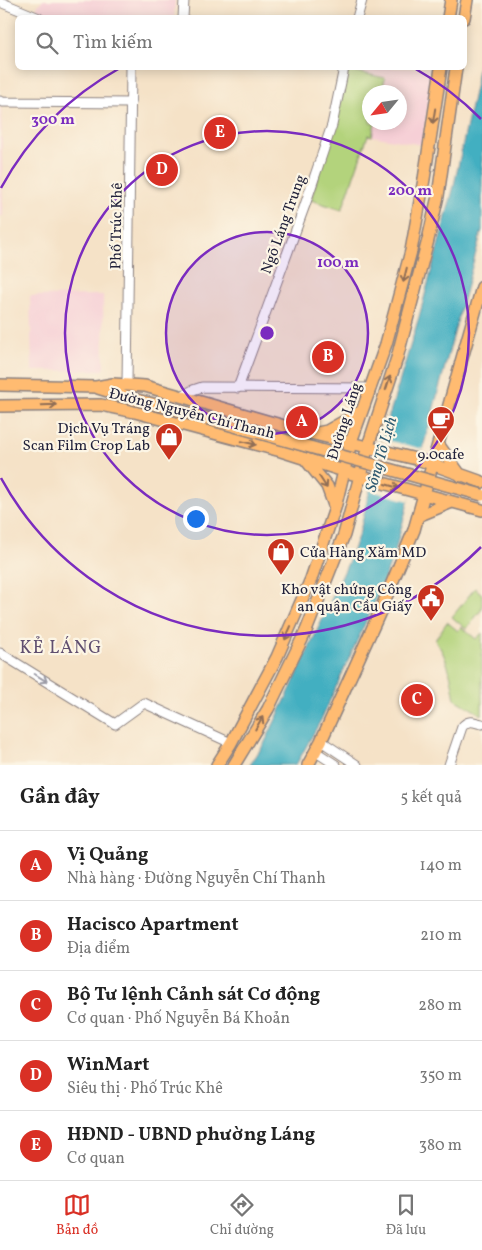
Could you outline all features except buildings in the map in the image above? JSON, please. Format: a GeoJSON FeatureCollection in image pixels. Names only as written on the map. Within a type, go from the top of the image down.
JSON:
{"type":"FeatureCollection","features":[{"type":"Feature","properties":{"kind":"main road"},"geometry":{"type":"LineString","coordinates":[[448,15],[451,0]]}},
{"type":"Feature","properties":{"kind":"main road"},"geometry":{"type":"LineString","coordinates":[[464,15],[467,0]]}},
{"type":"Feature","properties":{"kind":"main road","name":"Đường Láng"},"geometry":{"type":"LineString","coordinates":[[217,765],[231,743],[277,657],[311,579],[336,508],[351,442],[386,344],[411,250],[441,70]]}},
{"type":"Feature","properties":{"kind":"main road","name":"Đường Láng"},"geometry":{"type":"LineString","coordinates":[[234,765],[268,709],[306,631],[326,585],[344,535],[360,476],[374,448],[438,196],[456,70]]}},
{"type":"Feature","properties":{"kind":"main road"},"geometry":{"type":"LineString","coordinates":[[308,765],[322,741],[414,530],[482,287]]}},
{"type":"Feature","properties":{"kind":"main road","name":"Đường Nguyễn Chí Thanh"},"geometry":{"type":"LineString","coordinates":[[0,385],[96,388],[113,384],[145,386],[298,430],[420,460],[482,482]]}},
{"type":"Feature","properties":{"kind":"main road"},"geometry":{"type":"LineString","coordinates":[[96,388],[482,494]]}},
{"type":"Feature","properties":{"kind":"main road"},"geometry":{"type":"LineString","coordinates":[[101,405],[133,399]]}},
{"type":"Feature","properties":{"kind":"main road","name":"Đường Nguyễn Chí Thanh"},"geometry":{"type":"LineString","coordinates":[[0,406],[101,405],[165,420],[292,455],[412,492],[482,510]]}},
{"type":"Feature","properties":{"kind":"main road"},"geometry":{"type":"LineString","coordinates":[[314,434],[327,430],[362,411]]}},
{"type":"Feature","properties":{"kind":"main road"},"geometry":{"type":"LineString","coordinates":[[292,455],[299,453],[305,444],[303,435],[298,430]]}},
{"type":"Feature","properties":{"kind":"main road"},"geometry":{"type":"LineString","coordinates":[[418,516],[452,502],[447,488],[452,481],[461,476],[438,444]]}},
{"type":"Feature","properties":{"kind":"main road"},"geometry":{"type":"LineString","coordinates":[[306,460],[327,486],[336,508]]}},
{"type":"Feature","properties":{"kind":"main road"},"geometry":{"type":"LineString","coordinates":[[311,579],[326,585]]}},
{"type":"Feature","properties":{"kind":"street"},"geometry":{"type":"LineString","coordinates":[[183,15],[184,0]]}},
{"type":"Feature","properties":{"kind":"street"},"geometry":{"type":"LineString","coordinates":[[358,15],[362,0]]}},
{"type":"Feature","properties":{"kind":"street"},"geometry":{"type":"LineString","coordinates":[[0,2],[32,15]]}},
{"type":"Feature","properties":{"kind":"street","name":"Phố Trúc Khê"},"geometry":{"type":"LineString","coordinates":[[127,384],[131,70]]}},
{"type":"Feature","properties":{"kind":"street","name":"Ngõ Láng Trung"},"geometry":{"type":"LineString","coordinates":[[238,388],[305,205],[332,125],[344,70]]}},
{"type":"Feature","properties":{"kind":"street"},"geometry":{"type":"LineString","coordinates":[[0,101],[131,103]]}},
{"type":"Feature","properties":{"kind":"street"},"geometry":{"type":"LineString","coordinates":[[182,396],[202,387],[371,388]]}},
{"type":"Feature","properties":{"kind":"street"},"geometry":{"type":"LineString","coordinates":[[0,652],[115,724],[144,703],[231,743]]}},
{"type":"Feature","properties":{"kind":"street"},"geometry":{"type":"LineString","coordinates":[[449,765],[465,722],[482,724]]}},
{"type":"Feature","properties":{"kind":"street"},"geometry":{"type":"LineString","coordinates":[[322,741],[357,765]]}},
{"type":"Feature","properties":{"kind":"street"},"geometry":{"type":"LineString","coordinates":[[316,752],[336,765]]}},
{"type":"Feature","properties":{"kind":"shaded area"},"geometry":{"type":"Polygon","coordinates":[[[42,0],[175,0],[174,15],[47,15],[34,11],[42,0]]]}},
{"type":"Feature","properties":{"kind":"shaded area"},"geometry":{"type":"Polygon","coordinates":[[[348,70],[434,70],[422,145],[372,136],[373,130],[407,130],[407,85],[384,85],[385,78],[348,70]]]}},
{"type":"Feature","properties":{"kind":"shaded area"},"geometry":{"type":"Polygon","coordinates":[[[1,105],[3,216],[0,216],[1,105]]]}},
{"type":"Feature","properties":{"kind":"shaded area"},"geometry":{"type":"Polygon","coordinates":[[[103,295],[104,370],[32,371],[30,296],[103,295]]]}},
{"type":"Feature","properties":{"kind":"green space"},"geometry":{"type":"Polygon","coordinates":[[[348,70],[385,78],[384,85],[362,85],[362,130],[373,130],[372,136],[368,135],[342,210],[311,200],[348,70]]]}},
{"type":"Feature","properties":{"kind":"green space"},"geometry":{"type":"Polygon","coordinates":[[[475,588],[482,594],[482,609],[466,629],[452,617],[475,588]]]}},
{"type":"Feature","properties":{"kind":"green space"},"geometry":{"type":"Polygon","coordinates":[[[447,622],[458,631],[461,627],[476,639],[482,633],[482,715],[455,699],[446,661],[435,640],[447,622]]]}},
{"type":"Feature","properties":{"kind":"water","name":"Sông Tô Lịch"},"geometry":{"type":"Polygon","coordinates":[[[482,36],[482,230],[395,551],[379,593],[321,720],[296,765],[250,765],[264,744],[289,692],[348,563],[360,531],[382,439],[419,317],[453,190],[476,83],[482,36]]]}},
{"type":"Feature","properties":{"kind":"pier"},"geometry":{"type":"Polygon","coordinates":[[[382,439],[423,449],[416,484],[414,484],[409,501],[369,490],[374,472],[371,471],[382,439]]]}},
{"type":"Feature","properties":{"kind":"place","name":"HĐND - UBND phường Láng"},"geometry":{"type":"Point","coordinates":[220,133]}},
{"type":"Feature","properties":{"kind":"place","name":"WinMart"},"geometry":{"type":"Point","coordinates":[162,170]}},
{"type":"Feature","properties":{"kind":"place","name":"Hacisco Apartment"},"geometry":{"type":"Point","coordinates":[328,357]}},
{"type":"Feature","properties":{"kind":"place","name":"Vị Quảng"},"geometry":{"type":"Point","coordinates":[302,422]}},
{"type":"Feature","properties":{"kind":"place","name":"9.0cafe"},"geometry":{"type":"Point","coordinates":[441,444]}},
{"type":"Feature","properties":{"kind":"place","name":"Dịch Vụ Tráng Scan Film Crop Lab"},"geometry":{"type":"Point","coordinates":[169,461]}},
{"type":"Feature","properties":{"kind":"place","name":"Cửa Hàng Xăm MD"},"geometry":{"type":"Point","coordinates":[281,576]}},
{"type":"Feature","properties":{"kind":"place","name":"Kho vật chứng Công an quận Cầu Giấy"},"geometry":{"type":"Point","coordinates":[431,622]}},
{"type":"Feature","properties":{"kind":"place","name":"Bộ Tư lệnh Cảnh sát Cơ động"},"geometry":{"type":"Point","coordinates":[417,700]}},
{"type":"Feature","properties":{"kind":"district","name":"KẺ LÁNG"},"geometry":{"type":"Point","coordinates":[61,647]}}]}
